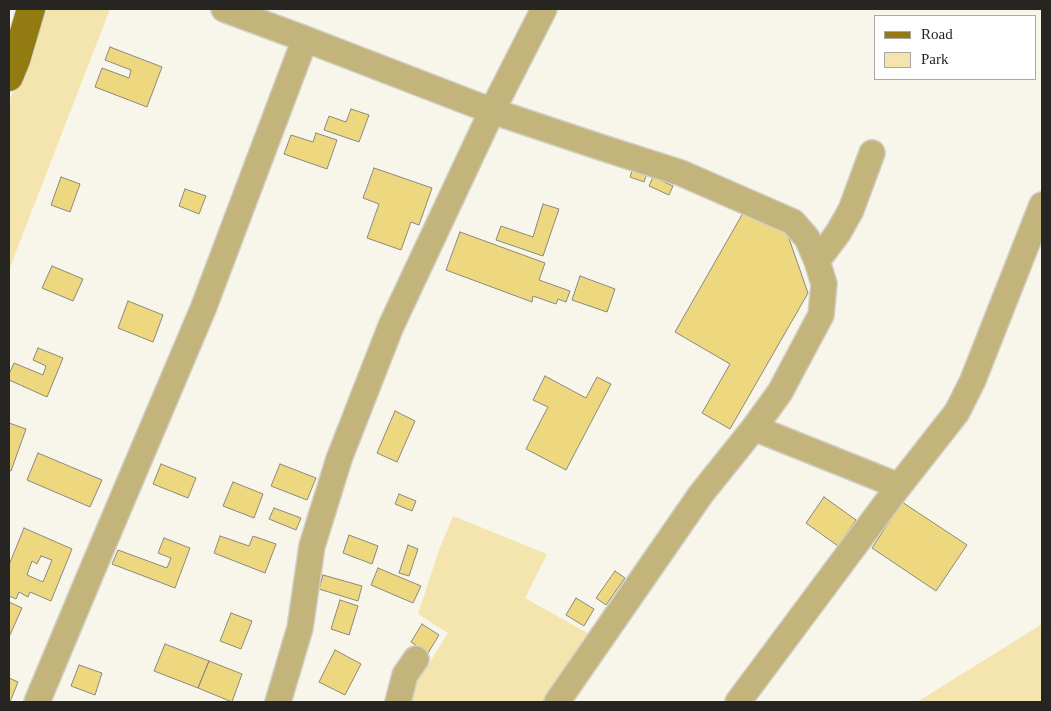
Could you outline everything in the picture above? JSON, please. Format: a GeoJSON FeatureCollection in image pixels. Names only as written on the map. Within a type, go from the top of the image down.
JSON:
{"type":"FeatureCollection","features":[{"type":"Feature","properties":{"kind":"main road"},"geometry":{"type":"LineString","coordinates":[[9,77],[31,9]]}},
{"type":"Feature","properties":{"kind":"street"},"geometry":{"type":"LineString","coordinates":[[224,9],[492,111],[681,173],[793,222],[807,238],[818,261],[824,284],[821,315],[780,392],[701,494],[557,702]]}},
{"type":"Feature","properties":{"kind":"street"},"geometry":{"type":"LineString","coordinates":[[278,702],[300,628],[312,546],[339,459],[391,326],[492,111],[544,9]]}},
{"type":"Feature","properties":{"kind":"street"},"geometry":{"type":"LineString","coordinates":[[37,702],[203,309],[305,39]]}},
{"type":"Feature","properties":{"kind":"street"},"geometry":{"type":"LineString","coordinates":[[818,261],[838,233],[851,210],[872,153]]}},
{"type":"Feature","properties":{"kind":"street"},"geometry":{"type":"LineString","coordinates":[[738,702],[899,486],[957,412],[973,380],[1042,205]]}},
{"type":"Feature","properties":{"kind":"street"},"geometry":{"type":"LineString","coordinates":[[754,428],[899,486]]}},
{"type":"Feature","properties":{"kind":"street"},"geometry":{"type":"LineString","coordinates":[[398,702],[405,675],[416,658]]}},
{"type":"Feature","properties":{"kind":"green space"},"geometry":{"type":"Polygon","coordinates":[[[41,9],[110,9],[9,270],[9,101],[27,61],[41,9]]]}},
{"type":"Feature","properties":{"kind":"green space"},"geometry":{"type":"Polygon","coordinates":[[[453,516],[547,554],[525,598],[591,635],[546,702],[405,702],[448,633],[418,614],[439,550],[453,516]]]}},
{"type":"Feature","properties":{"kind":"green space"},"geometry":{"type":"Polygon","coordinates":[[[1042,624],[1042,702],[917,702],[1007,646],[1042,624]]]}},
{"type":"Feature","properties":{"kind":"building"},"geometry":{"type":"Polygon","coordinates":[[[110,47],[162,67],[147,107],[95,87],[102,68],[129,78],[131,70],[105,60],[110,47]]]}},
{"type":"Feature","properties":{"kind":"building"},"geometry":{"type":"Polygon","coordinates":[[[351,109],[369,115],[359,142],[324,130],[329,116],[346,122],[351,109]]]}},
{"type":"Feature","properties":{"kind":"building"},"geometry":{"type":"Polygon","coordinates":[[[316,133],[337,140],[327,169],[284,154],[291,135],[313,142],[316,133]]]}},
{"type":"Feature","properties":{"kind":"building"},"geometry":{"type":"Polygon","coordinates":[[[374,168],[432,188],[419,225],[411,222],[401,250],[367,238],[379,204],[363,198],[374,168]]]}},
{"type":"Feature","properties":{"kind":"building"},"geometry":{"type":"Polygon","coordinates":[[[633,168],[647,173],[644,182],[630,177],[633,168]]]}},
{"type":"Feature","properties":{"kind":"building"},"geometry":{"type":"Polygon","coordinates":[[[61,177],[80,184],[70,212],[51,205],[61,177]]]}},
{"type":"Feature","properties":{"kind":"building"},"geometry":{"type":"Polygon","coordinates":[[[653,177],[673,186],[669,195],[649,186],[653,177]]]}},
{"type":"Feature","properties":{"kind":"building"},"geometry":{"type":"Polygon","coordinates":[[[185,189],[206,196],[199,214],[179,206],[185,189]]]}},
{"type":"Feature","properties":{"kind":"building"},"geometry":{"type":"Polygon","coordinates":[[[543,204],[559,209],[543,256],[496,240],[501,226],[533,237],[543,204]]]}},
{"type":"Feature","properties":{"kind":"building"},"geometry":{"type":"Polygon","coordinates":[[[743,213],[786,230],[808,293],[730,429],[702,413],[730,364],[675,332],[743,213]]]}},
{"type":"Feature","properties":{"kind":"building"},"geometry":{"type":"Polygon","coordinates":[[[460,232],[545,263],[539,280],[570,291],[566,302],[558,299],[556,304],[533,296],[532,302],[446,270],[460,232]]]}},
{"type":"Feature","properties":{"kind":"building"},"geometry":{"type":"Polygon","coordinates":[[[52,266],[83,279],[73,301],[42,288],[52,266]]]}},
{"type":"Feature","properties":{"kind":"building"},"geometry":{"type":"Polygon","coordinates":[[[580,276],[615,289],[607,312],[572,300],[580,276]]]}},
{"type":"Feature","properties":{"kind":"building"},"geometry":{"type":"Polygon","coordinates":[[[128,301],[163,315],[153,342],[118,328],[128,301]]]}},
{"type":"Feature","properties":{"kind":"building"},"geometry":{"type":"Polygon","coordinates":[[[38,348],[63,358],[47,397],[9,380],[9,374],[14,363],[43,375],[46,366],[33,360],[38,348]]]}},
{"type":"Feature","properties":{"kind":"building"},"geometry":{"type":"Polygon","coordinates":[[[545,376],[586,398],[597,377],[611,384],[566,470],[526,449],[548,407],[533,400],[545,376]]]}},
{"type":"Feature","properties":{"kind":"building"},"geometry":{"type":"Polygon","coordinates":[[[395,411],[415,421],[397,462],[377,453],[395,411]]]}},
{"type":"Feature","properties":{"kind":"building"},"geometry":{"type":"Polygon","coordinates":[[[9,423],[26,429],[11,471],[9,470],[9,423]]]}},
{"type":"Feature","properties":{"kind":"building"},"geometry":{"type":"Polygon","coordinates":[[[38,453],[102,480],[90,507],[27,480],[38,453]]]}},
{"type":"Feature","properties":{"kind":"building"},"geometry":{"type":"Polygon","coordinates":[[[161,464],[196,478],[188,498],[153,484],[161,464]]]}},
{"type":"Feature","properties":{"kind":"building"},"geometry":{"type":"Polygon","coordinates":[[[280,464],[316,478],[307,500],[271,486],[280,464]]]}},
{"type":"Feature","properties":{"kind":"building"},"geometry":{"type":"Polygon","coordinates":[[[233,482],[263,494],[254,518],[223,506],[233,482]]]}},
{"type":"Feature","properties":{"kind":"building"},"geometry":{"type":"Polygon","coordinates":[[[399,494],[416,501],[412,511],[395,504],[399,494]]]}},
{"type":"Feature","properties":{"kind":"building"},"geometry":{"type":"Polygon","coordinates":[[[824,497],[856,520],[838,546],[806,523],[824,497]]]}},
{"type":"Feature","properties":{"kind":"building"},"geometry":{"type":"Polygon","coordinates":[[[902,502],[967,545],[936,591],[872,548],[902,502]]]}},
{"type":"Feature","properties":{"kind":"building"},"geometry":{"type":"Polygon","coordinates":[[[274,508],[301,518],[296,530],[269,519],[274,508]]]}},
{"type":"Feature","properties":{"kind":"building"},"geometry":{"type":"Polygon","coordinates":[[[24,528],[72,549],[51,601],[30,592],[28,597],[19,592],[16,599],[9,596],[9,565],[24,528]],[[41,556],[37,564],[32,561],[27,575],[43,582],[52,560],[41,556]]]}},
{"type":"Feature","properties":{"kind":"building"},"geometry":{"type":"Polygon","coordinates":[[[349,535],[378,546],[372,564],[343,553],[349,535]]]}},
{"type":"Feature","properties":{"kind":"building"},"geometry":{"type":"Polygon","coordinates":[[[220,536],[249,546],[253,536],[276,544],[265,573],[214,553],[220,536]]]}},
{"type":"Feature","properties":{"kind":"building"},"geometry":{"type":"Polygon","coordinates":[[[164,538],[190,548],[175,588],[112,564],[118,550],[167,568],[171,558],[158,553],[164,538]]]}},
{"type":"Feature","properties":{"kind":"building"},"geometry":{"type":"Polygon","coordinates":[[[408,545],[418,549],[409,576],[399,573],[408,545]]]}},
{"type":"Feature","properties":{"kind":"building"},"geometry":{"type":"Polygon","coordinates":[[[378,568],[421,586],[413,603],[371,585],[378,568]]]}},
{"type":"Feature","properties":{"kind":"building"},"geometry":{"type":"Polygon","coordinates":[[[615,571],[625,578],[606,605],[596,598],[615,571]]]}},
{"type":"Feature","properties":{"kind":"building"},"geometry":{"type":"Polygon","coordinates":[[[323,575],[362,586],[358,601],[319,589],[323,575]]]}},
{"type":"Feature","properties":{"kind":"building"},"geometry":{"type":"Polygon","coordinates":[[[576,598],[594,609],[584,626],[566,615],[576,598]]]}},
{"type":"Feature","properties":{"kind":"building"},"geometry":{"type":"Polygon","coordinates":[[[340,600],[358,606],[349,635],[331,629],[340,600]]]}},
{"type":"Feature","properties":{"kind":"building"},"geometry":{"type":"Polygon","coordinates":[[[9,602],[22,608],[10,635],[9,634],[9,602]]]}},
{"type":"Feature","properties":{"kind":"building"},"geometry":{"type":"Polygon","coordinates":[[[231,613],[252,621],[241,649],[220,641],[231,613]]]}},
{"type":"Feature","properties":{"kind":"building"},"geometry":{"type":"Polygon","coordinates":[[[422,624],[439,635],[428,653],[411,642],[422,624]]]}},
{"type":"Feature","properties":{"kind":"building"},"geometry":{"type":"Polygon","coordinates":[[[165,644],[209,661],[198,688],[154,671],[165,644]]]}},
{"type":"Feature","properties":{"kind":"building"},"geometry":{"type":"Polygon","coordinates":[[[335,650],[361,664],[345,695],[319,682],[335,650]]]}},
{"type":"Feature","properties":{"kind":"building"},"geometry":{"type":"Polygon","coordinates":[[[209,661],[242,674],[232,702],[198,688],[209,661]]]}},
{"type":"Feature","properties":{"kind":"building"},"geometry":{"type":"Polygon","coordinates":[[[79,665],[102,673],[95,695],[71,686],[79,665]]]}},
{"type":"Feature","properties":{"kind":"building"},"geometry":{"type":"Polygon","coordinates":[[[9,678],[18,682],[10,702],[9,702],[9,678]]]}}]}
